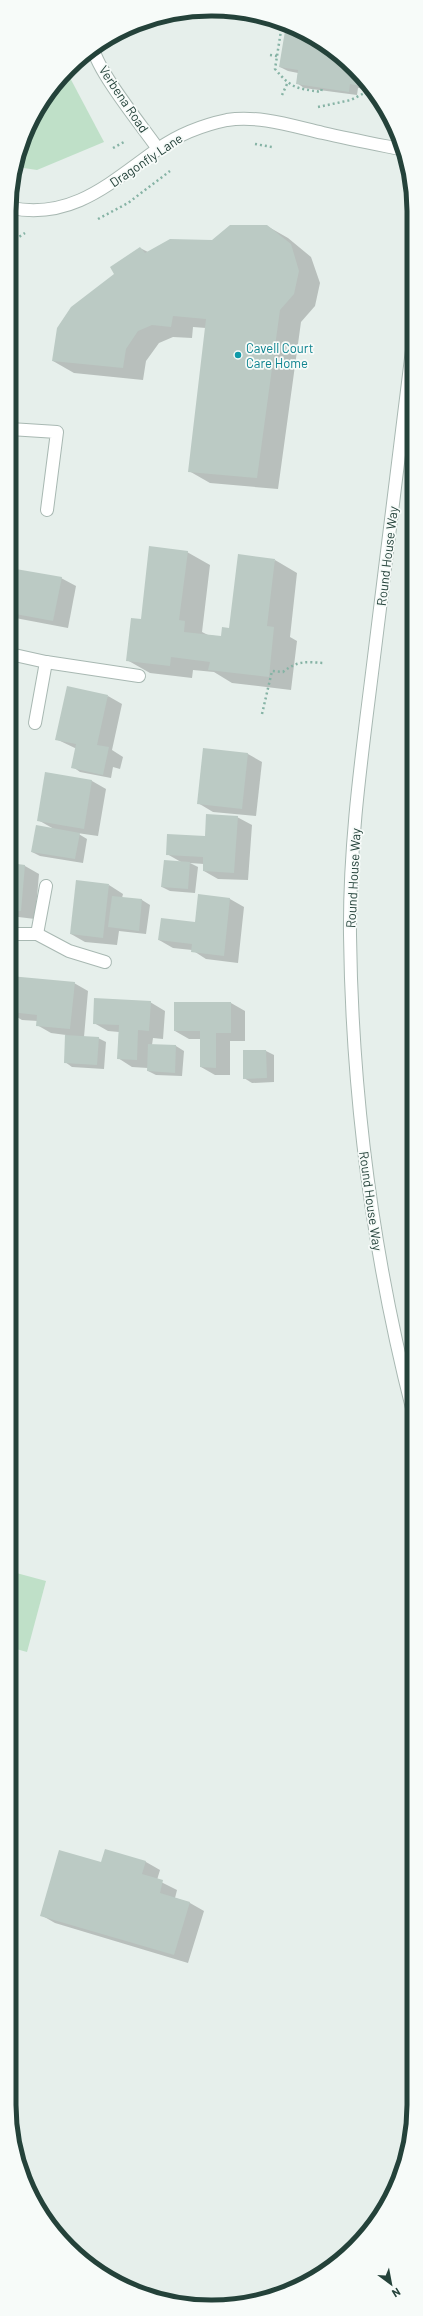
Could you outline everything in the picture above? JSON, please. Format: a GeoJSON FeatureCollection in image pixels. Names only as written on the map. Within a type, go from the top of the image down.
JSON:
{"type":"FeatureCollection","features":[{"type":"Feature","properties":{"kind":"street","name":"Verbena Road"},"geometry":{"type":"LineString","coordinates":[[95,54],[116,89],[158,148]]}},
{"type":"Feature","properties":{"kind":"street","name":"Dragonfly Lane"},"geometry":{"type":"LineString","coordinates":[[16,209],[48,209],[75,204],[119,179],[158,148],[183,135],[228,120],[258,119],[397,148]]}},
{"type":"Feature","properties":{"kind":"street","name":"Round House Way"},"geometry":{"type":"LineString","coordinates":[[407,398],[357,797],[350,932],[354,1073],[370,1202],[387,1298],[407,1386]]}},
{"type":"Feature","properties":{"kind":"street"},"geometry":{"type":"LineString","coordinates":[[16,429],[57,432],[47,510]]}},
{"type":"Feature","properties":{"kind":"street"},"geometry":{"type":"LineString","coordinates":[[16,655],[46,662],[139,676]]}},
{"type":"Feature","properties":{"kind":"street"},"geometry":{"type":"LineString","coordinates":[[35,723],[46,662]]}},
{"type":"Feature","properties":{"kind":"street"},"geometry":{"type":"LineString","coordinates":[[37,934],[46,886]]}},
{"type":"Feature","properties":{"kind":"street"},"geometry":{"type":"LineString","coordinates":[[16,934],[37,934],[69,951],[105,962]]}},
{"type":"Feature","properties":{"kind":"path"},"geometry":{"type":"LineString","coordinates":[[281,29],[275,69],[287,84],[321,92],[322,88]]}},
{"type":"Feature","properties":{"kind":"path"},"geometry":{"type":"LineString","coordinates":[[270,55],[277,56]]}},
{"type":"Feature","properties":{"kind":"path"},"geometry":{"type":"LineString","coordinates":[[282,95],[287,84]]}},
{"type":"Feature","properties":{"kind":"path"},"geometry":{"type":"LineString","coordinates":[[316,108],[351,100],[367,92]]}},
{"type":"Feature","properties":{"kind":"path"},"geometry":{"type":"LineString","coordinates":[[262,714],[272,671],[283,672],[293,664],[302,662],[324,663]]}},
{"type":"Feature","properties":{"kind":"green space"},"geometry":{"type":"Polygon","coordinates":[[[70,77],[104,142],[37,170],[21,168],[26,149],[42,114],[56,92],[70,77]]]}},
{"type":"Feature","properties":{"kind":"green space"},"geometry":{"type":"Polygon","coordinates":[[[16,1573],[46,1581],[27,1652],[16,1649],[16,1573]]]}},
{"type":"Feature","properties":{"kind":"building"},"geometry":{"type":"Polygon","coordinates":[[[285,31],[309,42],[331,56],[350,73],[360,86],[350,84],[349,92],[296,84],[298,70],[279,67],[285,31]]]}},
{"type":"Feature","properties":{"kind":"building","name":"Cavell Court Care Home"},"geometry":{"type":"Polygon","coordinates":[[[230,225],[267,225],[291,244],[299,271],[294,294],[280,310],[257,478],[188,472],[206,319],[173,316],[171,327],[152,325],[138,331],[126,349],[123,368],[52,361],[57,328],[71,307],[114,274],[110,267],[140,247],[145,253],[170,239],[212,240],[230,225]]]}},
{"type":"Feature","properties":{"kind":"building"},"geometry":{"type":"Polygon","coordinates":[[[149,546],[188,551],[179,620],[185,621],[184,632],[221,636],[222,627],[229,628],[238,554],[275,559],[267,626],[274,627],[269,677],[208,670],[210,662],[171,657],[170,666],[126,661],[131,618],[141,619],[149,546]]]}},
{"type":"Feature","properties":{"kind":"building"},"geometry":{"type":"Polygon","coordinates":[[[16,569],[62,577],[53,621],[16,614],[16,569]]]}},
{"type":"Feature","properties":{"kind":"building"},"geometry":{"type":"Polygon","coordinates":[[[67,686],[108,695],[97,745],[109,747],[103,775],[71,768],[76,744],[55,740],[67,686]]]}},
{"type":"Feature","properties":{"kind":"building"},"geometry":{"type":"Polygon","coordinates":[[[203,748],[248,753],[242,809],[197,804],[203,748]]]}},
{"type":"Feature","properties":{"kind":"building"},"geometry":{"type":"Polygon","coordinates":[[[45,772],[92,780],[84,829],[37,821],[45,772]]]}},
{"type":"Feature","properties":{"kind":"building"},"geometry":{"type":"Polygon","coordinates":[[[206,814],[238,816],[234,873],[203,871],[203,857],[166,855],[167,834],[205,836],[206,814]]]}},
{"type":"Feature","properties":{"kind":"building"},"geometry":{"type":"Polygon","coordinates":[[[36,825],[80,833],[75,859],[31,852],[36,825]]]}},
{"type":"Feature","properties":{"kind":"building"},"geometry":{"type":"Polygon","coordinates":[[[164,860],[190,862],[188,889],[161,887],[164,860]]]}},
{"type":"Feature","properties":{"kind":"building"},"geometry":{"type":"Polygon","coordinates":[[[16,864],[25,865],[21,911],[16,911],[16,864]]]}},
{"type":"Feature","properties":{"kind":"building"},"geometry":{"type":"Polygon","coordinates":[[[76,880],[109,884],[103,938],[70,934],[76,880]]]}},
{"type":"Feature","properties":{"kind":"building"},"geometry":{"type":"Polygon","coordinates":[[[198,894],[230,898],[224,956],[191,952],[192,944],[158,940],[161,918],[195,922],[198,894]]]}},
{"type":"Feature","properties":{"kind":"building"},"geometry":{"type":"Polygon","coordinates":[[[112,896],[142,899],[139,931],[108,927],[112,896]]]}},
{"type":"Feature","properties":{"kind":"building"},"geometry":{"type":"Polygon","coordinates":[[[16,977],[75,982],[70,1029],[36,1026],[37,1015],[16,1013],[16,977]]]}},
{"type":"Feature","properties":{"kind":"building"},"geometry":{"type":"Polygon","coordinates":[[[94,998],[151,1001],[149,1031],[138,1030],[137,1060],[117,1059],[119,1025],[93,1024],[94,998]]]}},
{"type":"Feature","properties":{"kind":"building"},"geometry":{"type":"Polygon","coordinates":[[[174,1002],[231,1002],[231,1033],[216,1033],[216,1068],[200,1067],[200,1031],[174,1031],[174,1002]]]}},
{"type":"Feature","properties":{"kind":"building"},"geometry":{"type":"Polygon","coordinates":[[[65,1035],[99,1037],[97,1065],[64,1063],[65,1035]]]}},
{"type":"Feature","properties":{"kind":"building"},"geometry":{"type":"Polygon","coordinates":[[[148,1044],[176,1045],[175,1073],[147,1071],[148,1044]]]}},
{"type":"Feature","properties":{"kind":"building"},"geometry":{"type":"Polygon","coordinates":[[[243,1050],[266,1050],[267,1078],[243,1079],[243,1050]]]}},
{"type":"Feature","properties":{"kind":"building"},"geometry":{"type":"Polygon","coordinates":[[[105,1849],[146,1861],[142,1874],[163,1880],[160,1893],[190,1902],[174,1955],[40,1916],[59,1850],[101,1862],[105,1849]]]}},
{"type":"Feature","properties":{"kind":"place","name":"Cavell Court Care Home"},"geometry":{"type":"Point","coordinates":[238,355]}}]}
